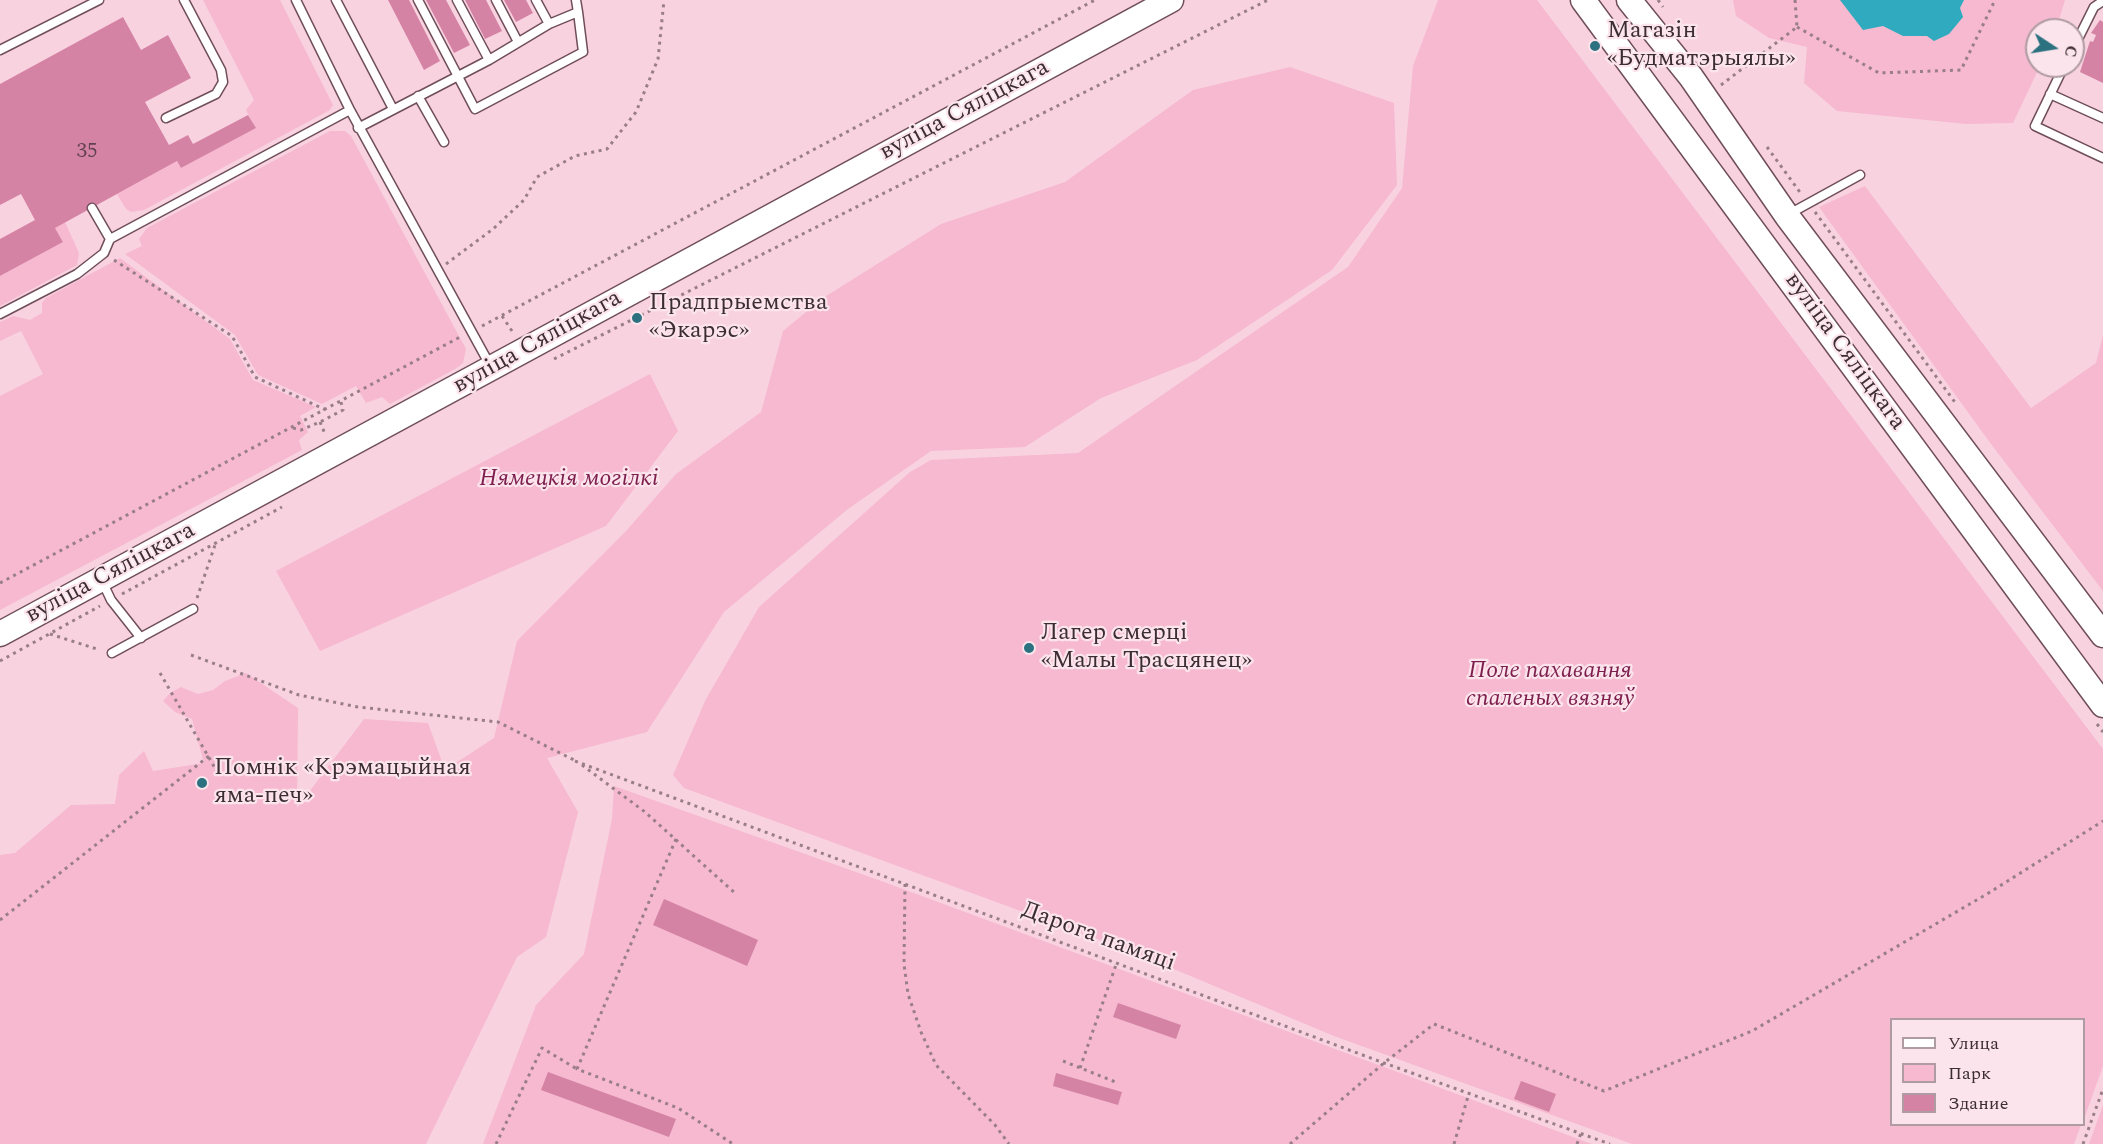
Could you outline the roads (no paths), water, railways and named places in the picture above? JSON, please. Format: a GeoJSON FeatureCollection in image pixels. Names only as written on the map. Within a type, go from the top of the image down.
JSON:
{"type":"FeatureCollection","features":[{"type":"Feature","properties":{"kind":"main road","name":"вуліца Сяліцкага"},"geometry":{"type":"LineString","coordinates":[[0,634],[107,590],[333,452],[492,369],[1171,0]]}},
{"type":"Feature","properties":{"kind":"main road","name":"вуліца Сяліцкага"},"geometry":{"type":"LineString","coordinates":[[1583,0],[1660,101],[2103,705]]}},
{"type":"Feature","properties":{"kind":"main road","name":"вуліца Сяліцкага"},"geometry":{"type":"LineString","coordinates":[[1629,0],[1691,77],[1787,216],[2103,635]]}},
{"type":"Feature","properties":{"kind":"main road"},"geometry":{"type":"LineString","coordinates":[[1660,101],[1691,77]]}},
{"type":"Feature","properties":{"kind":"lane"},"geometry":{"type":"LineString","coordinates":[[0,50],[99,0]]}},
{"type":"Feature","properties":{"kind":"lane"},"geometry":{"type":"LineString","coordinates":[[166,118],[216,94],[223,82],[222,70],[184,0]]}},
{"type":"Feature","properties":{"kind":"lane"},"geometry":{"type":"LineString","coordinates":[[296,0],[358,128],[492,369]]}},
{"type":"Feature","properties":{"kind":"lane"},"geometry":{"type":"LineString","coordinates":[[336,0],[393,109]]}},
{"type":"Feature","properties":{"kind":"lane"},"geometry":{"type":"LineString","coordinates":[[418,0],[475,109],[583,52],[576,0]]}},
{"type":"Feature","properties":{"kind":"lane"},"geometry":{"type":"LineString","coordinates":[[457,0],[489,60]]}},
{"type":"Feature","properties":{"kind":"lane"},"geometry":{"type":"LineString","coordinates":[[496,0],[518,42]]}},
{"type":"Feature","properties":{"kind":"lane"},"geometry":{"type":"LineString","coordinates":[[536,0],[549,24]]}},
{"type":"Feature","properties":{"kind":"lane"},"geometry":{"type":"LineString","coordinates":[[2085,25],[2094,7],[2103,1]]}},
{"type":"Feature","properties":{"kind":"lane"},"geometry":{"type":"LineString","coordinates":[[358,128],[489,60],[549,24],[578,12]]}},
{"type":"Feature","properties":{"kind":"lane"},"geometry":{"type":"LineString","coordinates":[[2058,78],[2035,126],[2103,158]]}},
{"type":"Feature","properties":{"kind":"lane"},"geometry":{"type":"LineString","coordinates":[[2050,94],[2103,118]]}},
{"type":"Feature","properties":{"kind":"lane"},"geometry":{"type":"LineString","coordinates":[[418,96],[444,142]]}},
{"type":"Feature","properties":{"kind":"lane"},"geometry":{"type":"LineString","coordinates":[[0,314],[77,274],[104,253],[110,239],[350,110]]}},
{"type":"Feature","properties":{"kind":"lane"},"geometry":{"type":"LineString","coordinates":[[1787,216],[1860,176]]}},
{"type":"Feature","properties":{"kind":"lane"},"geometry":{"type":"LineString","coordinates":[[92,208],[110,239]]}},
{"type":"Feature","properties":{"kind":"lane"},"geometry":{"type":"LineString","coordinates":[[107,590],[141,638]]}},
{"type":"Feature","properties":{"kind":"lane"},"geometry":{"type":"LineString","coordinates":[[112,653],[193,609]]}},
{"type":"Feature","properties":{"kind":"water"},"geometry":{"type":"Polygon","coordinates":[[[1840,0],[1964,0],[1960,8],[1963,17],[1949,34],[1934,41],[1927,36],[1903,36],[1883,26],[1863,30],[1840,0]]]}},
{"type":"Feature","properties":{"kind":"place","name":"Магазін «Будматэрыялы»"},"geometry":{"type":"Point","coordinates":[1595,46]}},
{"type":"Feature","properties":{"kind":"place","name":"Прадпрыемства «Экарэс»"},"geometry":{"type":"Point","coordinates":[637,318]}},
{"type":"Feature","properties":{"kind":"place","name":"Лагер смерці «Малы Трасцянец»"},"geometry":{"type":"Point","coordinates":[1029,648]}},
{"type":"Feature","properties":{"kind":"place","name":"Помнік «Крэмацыйная яма-печ»"},"geometry":{"type":"Point","coordinates":[202,783]}},
{"type":"Feature","properties":{"kind":"park label","name":"Нямецкія могілкі"},"geometry":{"type":"Point","coordinates":[569,480]}},
{"type":"Feature","properties":{"kind":"park label","name":"Поле пахавання спаленых вязняў"},"geometry":{"type":"Point","coordinates":[1550,686]}}]}
